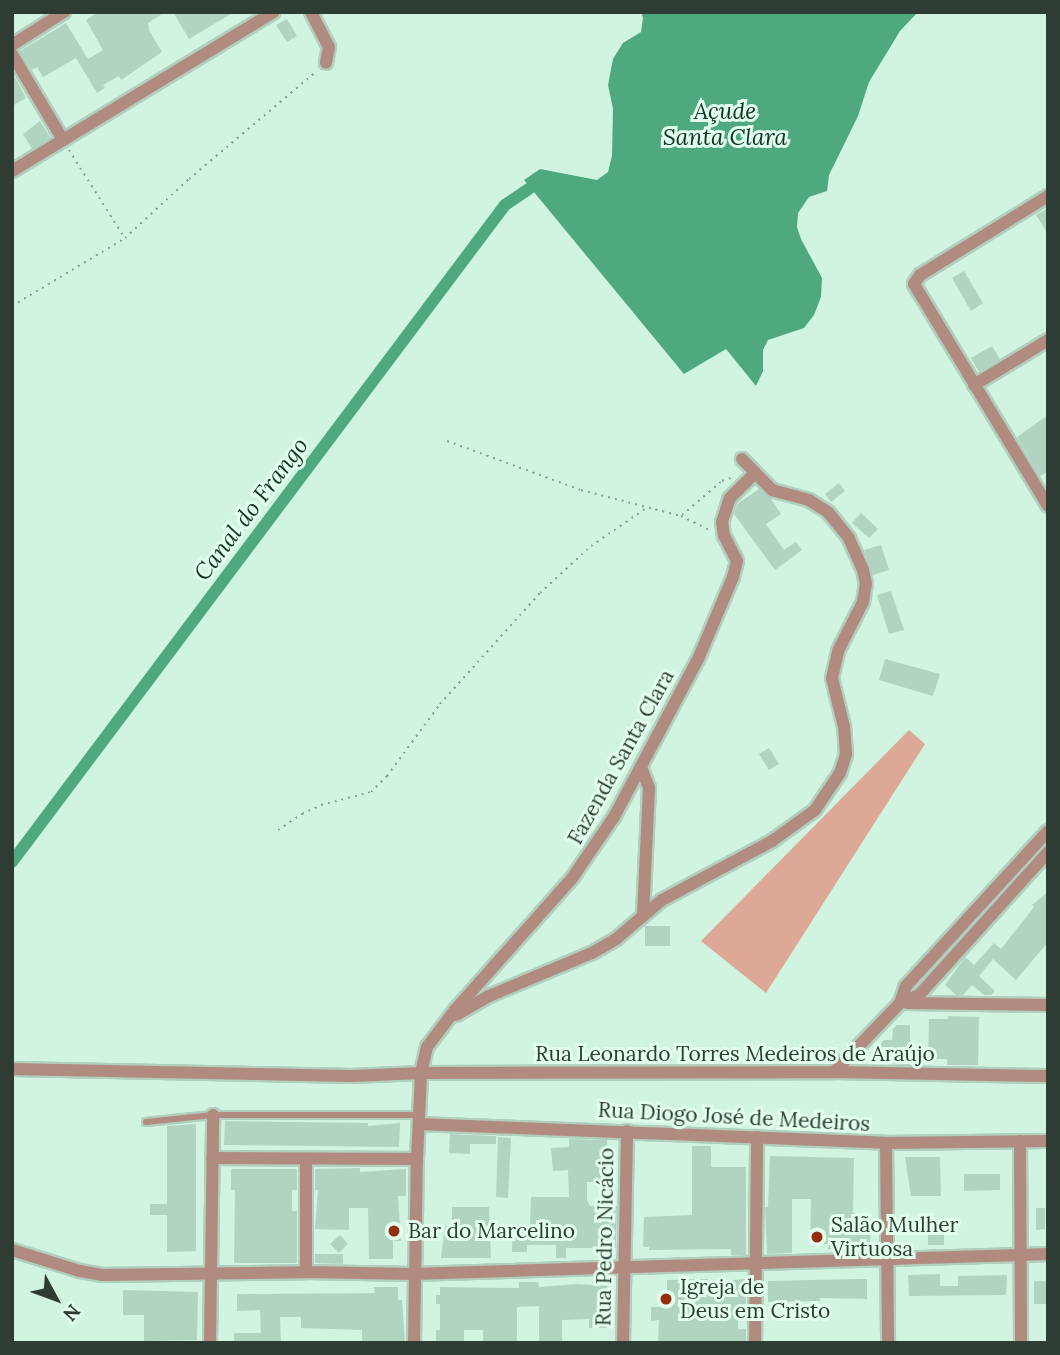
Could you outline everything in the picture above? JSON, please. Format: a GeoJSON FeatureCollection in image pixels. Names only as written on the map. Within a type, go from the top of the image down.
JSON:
{"type":"FeatureCollection","features":[{"type":"Feature","properties":{"kind":"street"},"geometry":{"type":"LineString","coordinates":[[12,44],[64,12]]}},
{"type":"Feature","properties":{"kind":"street"},"geometry":{"type":"LineString","coordinates":[[12,171],[274,12]]}},
{"type":"Feature","properties":{"kind":"street"},"geometry":{"type":"LineString","coordinates":[[311,12],[329,47],[326,63]]}},
{"type":"Feature","properties":{"kind":"street"},"geometry":{"type":"LineString","coordinates":[[12,54],[63,140]]}},
{"type":"Feature","properties":{"kind":"street"},"geometry":{"type":"LineString","coordinates":[[1048,197],[916,279],[916,290],[974,385],[1044,490],[1048,506]]}},
{"type":"Feature","properties":{"kind":"street"},"geometry":{"type":"LineString","coordinates":[[974,385],[1048,340]]}},
{"type":"Feature","properties":{"kind":"street"},"geometry":{"type":"LineString","coordinates":[[446,1022],[489,996],[593,953],[617,939],[662,900],[772,841],[816,810],[830,792],[846,754],[844,727],[832,678],[843,640],[863,602],[866,584],[863,569],[849,538],[828,512],[809,500],[772,490],[742,458]]}},
{"type":"Feature","properties":{"kind":"street"},"geometry":{"type":"LineString","coordinates":[[724,536],[722,522],[730,498],[755,472]]}},
{"type":"Feature","properties":{"kind":"street","name":"Fazenda Santa Clara"},"geometry":{"type":"LineString","coordinates":[[422,1067],[427,1047],[446,1022],[596,847],[699,657],[728,589],[737,561],[724,536]]}},
{"type":"Feature","properties":{"kind":"street"},"geometry":{"type":"LineString","coordinates":[[641,766],[649,788],[643,914]]}},
{"type":"Feature","properties":{"kind":"street"},"geometry":{"type":"LineString","coordinates":[[900,1003],[906,986],[1048,831]]}},
{"type":"Feature","properties":{"kind":"street"},"geometry":{"type":"LineString","coordinates":[[834,1072],[900,1003],[919,995],[1048,852]]}},
{"type":"Feature","properties":{"kind":"street"},"geometry":{"type":"LineString","coordinates":[[900,1003],[1048,1005]]}},
{"type":"Feature","properties":{"kind":"street"},"geometry":{"type":"LineString","coordinates":[[414,1343],[413,1274],[422,1067]]}},
{"type":"Feature","properties":{"kind":"street","name":"Rua Leonardo Torres Medeiros de Araújo"},"geometry":{"type":"LineString","coordinates":[[12,1069],[352,1076],[422,1067],[1048,1076]]}},
{"type":"Feature","properties":{"kind":"street"},"geometry":{"type":"LineString","coordinates":[[209,1343],[208,1274],[213,1115]]}},
{"type":"Feature","properties":{"kind":"street","name":"Rua Diogo José de Medeiros"},"geometry":{"type":"LineString","coordinates":[[419,1119],[886,1143],[1048,1141]]}},
{"type":"Feature","properties":{"kind":"street","name":"Rua Pedro Nicácio"},"geometry":{"type":"LineString","coordinates":[[623,1343],[622,1267],[627,1131]]}},
{"type":"Feature","properties":{"kind":"street"},"geometry":{"type":"LineString","coordinates":[[755,1343],[757,1138]]}},
{"type":"Feature","properties":{"kind":"street"},"geometry":{"type":"LineString","coordinates":[[1020,1141],[1021,1343]]}},
{"type":"Feature","properties":{"kind":"street"},"geometry":{"type":"LineString","coordinates":[[886,1143],[888,1343]]}},
{"type":"Feature","properties":{"kind":"street"},"geometry":{"type":"LineString","coordinates":[[212,1158],[417,1158]]}},
{"type":"Feature","properties":{"kind":"street"},"geometry":{"type":"LineString","coordinates":[[306,1160],[306,1272]]}},
{"type":"Feature","properties":{"kind":"street"},"geometry":{"type":"LineString","coordinates":[[12,1250],[79,1271],[103,1275],[306,1272],[413,1274],[1048,1254]]}},
{"type":"Feature","properties":{"kind":"lane"},"geometry":{"type":"LineString","coordinates":[[146,1122],[213,1115],[419,1119]]}},
{"type":"Feature","properties":{"kind":"path"},"geometry":{"type":"LineString","coordinates":[[12,306],[125,238],[189,179],[326,63]]}},
{"type":"Feature","properties":{"kind":"path"},"geometry":{"type":"LineString","coordinates":[[63,140],[125,238]]}},
{"type":"Feature","properties":{"kind":"path"},"geometry":{"type":"LineString","coordinates":[[447,441],[582,490],[645,509],[681,516],[724,536]]}},
{"type":"Feature","properties":{"kind":"path"},"geometry":{"type":"LineString","coordinates":[[681,516],[722,481],[755,472]]}},
{"type":"Feature","properties":{"kind":"path"},"geometry":{"type":"LineString","coordinates":[[278,830],[302,814],[321,806],[371,792],[387,776],[440,704],[540,593],[591,546],[645,509]]}},
{"type":"Feature","properties":{"kind":"shaded area"},"geometry":{"type":"Polygon","coordinates":[[[909,730],[925,744],[766,993],[701,941],[909,730]]]}},
{"type":"Feature","properties":{"kind":"water","name":"Açude Santa Clara"},"geometry":{"type":"Polygon","coordinates":[[[641,12],[918,12],[900,31],[869,82],[858,116],[829,175],[827,191],[809,197],[798,213],[797,227],[801,239],[822,278],[821,297],[814,315],[804,328],[768,340],[763,350],[763,371],[756,386],[726,349],[684,374],[524,180],[540,169],[597,180],[608,172],[612,156],[613,109],[608,85],[613,59],[623,43],[641,32],[641,12]]]}},
{"type":"Feature","properties":{"kind":"building"},"geometry":{"type":"Polygon","coordinates":[[[98,12],[165,12],[148,23],[149,30],[162,52],[121,80],[119,76],[103,85],[105,88],[97,93],[76,58],[43,77],[37,67],[32,70],[20,51],[66,23],[88,59],[103,50],[86,20],[98,12]]]}},
{"type":"Feature","properties":{"kind":"building"},"geometry":{"type":"Polygon","coordinates":[[[173,12],[234,12],[189,39],[173,12]]]}},
{"type":"Feature","properties":{"kind":"building"},"geometry":{"type":"Polygon","coordinates":[[[287,19],[297,36],[287,42],[276,25],[287,19]]]}},
{"type":"Feature","properties":{"kind":"building"},"geometry":{"type":"Polygon","coordinates":[[[12,72],[26,98],[12,106],[12,72]]]}},
{"type":"Feature","properties":{"kind":"building"},"geometry":{"type":"Polygon","coordinates":[[[40,121],[50,137],[32,149],[23,134],[40,121]]]}},
{"type":"Feature","properties":{"kind":"building"},"geometry":{"type":"Polygon","coordinates":[[[1048,208],[1048,234],[1036,215],[1048,208]]]}},
{"type":"Feature","properties":{"kind":"building"},"geometry":{"type":"Polygon","coordinates":[[[964,271],[983,303],[971,311],[952,278],[964,271]]]}},
{"type":"Feature","properties":{"kind":"building"},"geometry":{"type":"Polygon","coordinates":[[[992,346],[1000,359],[979,372],[971,358],[992,346]]]}},
{"type":"Feature","properties":{"kind":"building"},"geometry":{"type":"Polygon","coordinates":[[[1048,415],[1048,472],[1040,476],[1017,437],[1048,415]]]}},
{"type":"Feature","properties":{"kind":"building"},"geometry":{"type":"Polygon","coordinates":[[[839,483],[845,491],[831,502],[825,494],[839,483]]]}},
{"type":"Feature","properties":{"kind":"building"},"geometry":{"type":"Polygon","coordinates":[[[759,489],[771,499],[781,514],[766,524],[784,550],[796,542],[802,550],[775,570],[734,514],[737,504],[759,489]]]}},
{"type":"Feature","properties":{"kind":"building"},"geometry":{"type":"Polygon","coordinates":[[[861,513],[878,529],[869,538],[852,523],[861,513]]]}},
{"type":"Feature","properties":{"kind":"building"},"geometry":{"type":"Polygon","coordinates":[[[881,545],[889,570],[873,575],[864,550],[881,545]]]}},
{"type":"Feature","properties":{"kind":"building"},"geometry":{"type":"Polygon","coordinates":[[[891,591],[904,630],[889,634],[877,595],[891,591]]]}},
{"type":"Feature","properties":{"kind":"building"},"geometry":{"type":"Polygon","coordinates":[[[885,659],[940,674],[933,696],[879,680],[885,659]]]}},
{"type":"Feature","properties":{"kind":"building"},"geometry":{"type":"Polygon","coordinates":[[[769,748],[779,764],[769,770],[759,754],[769,748]]]}},
{"type":"Feature","properties":{"kind":"building"},"geometry":{"type":"Polygon","coordinates":[[[1048,892],[1048,942],[1016,980],[993,959],[979,976],[995,991],[991,995],[984,995],[972,985],[963,995],[956,995],[945,985],[965,957],[974,965],[994,943],[1001,949],[1034,907],[1032,905],[1048,892]]]}},
{"type":"Feature","properties":{"kind":"building"},"geometry":{"type":"Polygon","coordinates":[[[645,926],[670,926],[670,946],[645,946],[645,926]]]}},
{"type":"Feature","properties":{"kind":"building"},"geometry":{"type":"Polygon","coordinates":[[[948,1016],[979,1017],[978,1065],[947,1065],[947,1059],[928,1059],[929,1019],[948,1019],[948,1016]]]}},
{"type":"Feature","properties":{"kind":"building"},"geometry":{"type":"Polygon","coordinates":[[[897,1025],[910,1025],[910,1065],[875,1064],[874,1051],[884,1040],[892,1040],[893,1029],[897,1025]]]}},
{"type":"Feature","properties":{"kind":"building"},"geometry":{"type":"Polygon","coordinates":[[[225,1121],[368,1123],[368,1126],[400,1123],[399,1147],[224,1145],[225,1121]]]}},
{"type":"Feature","properties":{"kind":"building"},"geometry":{"type":"Polygon","coordinates":[[[196,1124],[196,1251],[167,1252],[167,1215],[150,1215],[150,1204],[167,1204],[167,1126],[196,1124]]]}},
{"type":"Feature","properties":{"kind":"building"},"geometry":{"type":"Polygon","coordinates":[[[450,1134],[496,1136],[496,1144],[470,1144],[470,1154],[449,1153],[450,1134]]]}},
{"type":"Feature","properties":{"kind":"building"},"geometry":{"type":"Polygon","coordinates":[[[498,1137],[511,1138],[508,1198],[496,1197],[498,1137]]]}},
{"type":"Feature","properties":{"kind":"building"},"geometry":{"type":"Polygon","coordinates":[[[569,1139],[607,1140],[607,1182],[587,1182],[587,1200],[590,1206],[617,1206],[616,1248],[566,1248],[566,1258],[556,1258],[556,1245],[527,1245],[527,1252],[512,1252],[513,1226],[530,1226],[531,1197],[569,1197],[568,1170],[553,1171],[551,1148],[569,1147],[569,1139]]]}},
{"type":"Feature","properties":{"kind":"building"},"geometry":{"type":"Polygon","coordinates":[[[692,1146],[711,1146],[711,1167],[746,1167],[746,1255],[731,1255],[731,1249],[649,1250],[649,1247],[643,1247],[644,1217],[692,1215],[692,1146]]]}},
{"type":"Feature","properties":{"kind":"building"},"geometry":{"type":"Polygon","coordinates":[[[770,1156],[854,1158],[853,1213],[871,1214],[870,1245],[845,1244],[845,1249],[828,1249],[829,1244],[810,1244],[811,1199],[792,1199],[792,1253],[767,1254],[765,1207],[768,1207],[770,1156]]]}},
{"type":"Feature","properties":{"kind":"building"},"geometry":{"type":"Polygon","coordinates":[[[905,1157],[940,1157],[941,1196],[911,1196],[905,1157]]]}},
{"type":"Feature","properties":{"kind":"building"},"geometry":{"type":"Polygon","coordinates":[[[360,1168],[360,1172],[406,1169],[406,1196],[398,1196],[401,1241],[393,1241],[393,1259],[369,1259],[368,1208],[349,1208],[349,1230],[315,1229],[318,1190],[315,1190],[315,1169],[360,1168]]]}},
{"type":"Feature","properties":{"kind":"building"},"geometry":{"type":"Polygon","coordinates":[[[231,1169],[297,1169],[297,1190],[292,1190],[292,1211],[297,1211],[297,1263],[234,1263],[235,1190],[231,1190],[231,1169]]]}},
{"type":"Feature","properties":{"kind":"building"},"geometry":{"type":"Polygon","coordinates":[[[964,1174],[1000,1174],[1000,1190],[964,1191],[964,1174]]]}},
{"type":"Feature","properties":{"kind":"building"},"geometry":{"type":"Polygon","coordinates":[[[452,1207],[489,1207],[491,1258],[441,1258],[445,1226],[452,1226],[452,1207]]]}},
{"type":"Feature","properties":{"kind":"building"},"geometry":{"type":"Polygon","coordinates":[[[1036,1208],[1045,1208],[1045,1229],[1036,1230],[1036,1208]]]}},
{"type":"Feature","properties":{"kind":"building"},"geometry":{"type":"Polygon","coordinates":[[[928,1234],[944,1234],[944,1245],[928,1245],[928,1234]]]}},
{"type":"Feature","properties":{"kind":"building"},"geometry":{"type":"Polygon","coordinates":[[[340,1235],[348,1244],[339,1253],[330,1244],[340,1235]]]}},
{"type":"Feature","properties":{"kind":"building"},"geometry":{"type":"Polygon","coordinates":[[[315,1254],[343,1254],[343,1264],[315,1263],[315,1254]]]}},
{"type":"Feature","properties":{"kind":"building"},"geometry":{"type":"Polygon","coordinates":[[[940,1274],[940,1286],[958,1286],[958,1276],[1007,1275],[1006,1295],[909,1296],[908,1275],[940,1274]]]}},
{"type":"Feature","properties":{"kind":"building"},"geometry":{"type":"Polygon","coordinates":[[[708,1279],[708,1282],[746,1279],[746,1306],[738,1306],[738,1329],[746,1329],[746,1342],[658,1343],[659,1320],[651,1321],[651,1307],[667,1307],[667,1280],[708,1279]]]}},
{"type":"Feature","properties":{"kind":"building"},"geometry":{"type":"Polygon","coordinates":[[[867,1279],[867,1299],[820,1298],[820,1301],[768,1302],[768,1281],[867,1279]]]}},
{"type":"Feature","properties":{"kind":"building"},"geometry":{"type":"Polygon","coordinates":[[[1034,1281],[1048,1281],[1048,1304],[1034,1304],[1034,1281]]]}},
{"type":"Feature","properties":{"kind":"building"},"geometry":{"type":"Polygon","coordinates":[[[519,1282],[538,1282],[539,1287],[576,1284],[609,1286],[610,1328],[589,1328],[589,1319],[562,1320],[562,1343],[539,1343],[539,1306],[517,1307],[517,1343],[483,1343],[483,1330],[464,1330],[464,1343],[436,1343],[436,1330],[440,1330],[440,1304],[436,1304],[436,1295],[440,1295],[440,1287],[519,1288],[519,1282]]]}},
{"type":"Feature","properties":{"kind":"building"},"geometry":{"type":"Polygon","coordinates":[[[374,1287],[398,1287],[398,1300],[402,1300],[405,1343],[362,1341],[362,1330],[301,1328],[301,1317],[280,1317],[281,1343],[234,1343],[234,1333],[261,1333],[260,1310],[237,1311],[237,1294],[375,1293],[374,1287]]]}},
{"type":"Feature","properties":{"kind":"building"},"geometry":{"type":"Polygon","coordinates":[[[123,1290],[198,1292],[197,1340],[144,1341],[144,1315],[123,1315],[123,1290]]]}},
{"type":"Feature","properties":{"kind":"waterway","name":"Canal do Frango"},"geometry":{"type":"LineString","coordinates":[[12,862],[505,205],[529,189]]}},
{"type":"Feature","properties":{"kind":"place","name":"Bar do Marcelino"},"geometry":{"type":"Point","coordinates":[394,1231]}},
{"type":"Feature","properties":{"kind":"place","name":"Salão Mulher Virtuosa"},"geometry":{"type":"Point","coordinates":[817,1237]}},
{"type":"Feature","properties":{"kind":"place","name":"Igreja de Deus em Cristo"},"geometry":{"type":"Point","coordinates":[666,1299]}}]}
